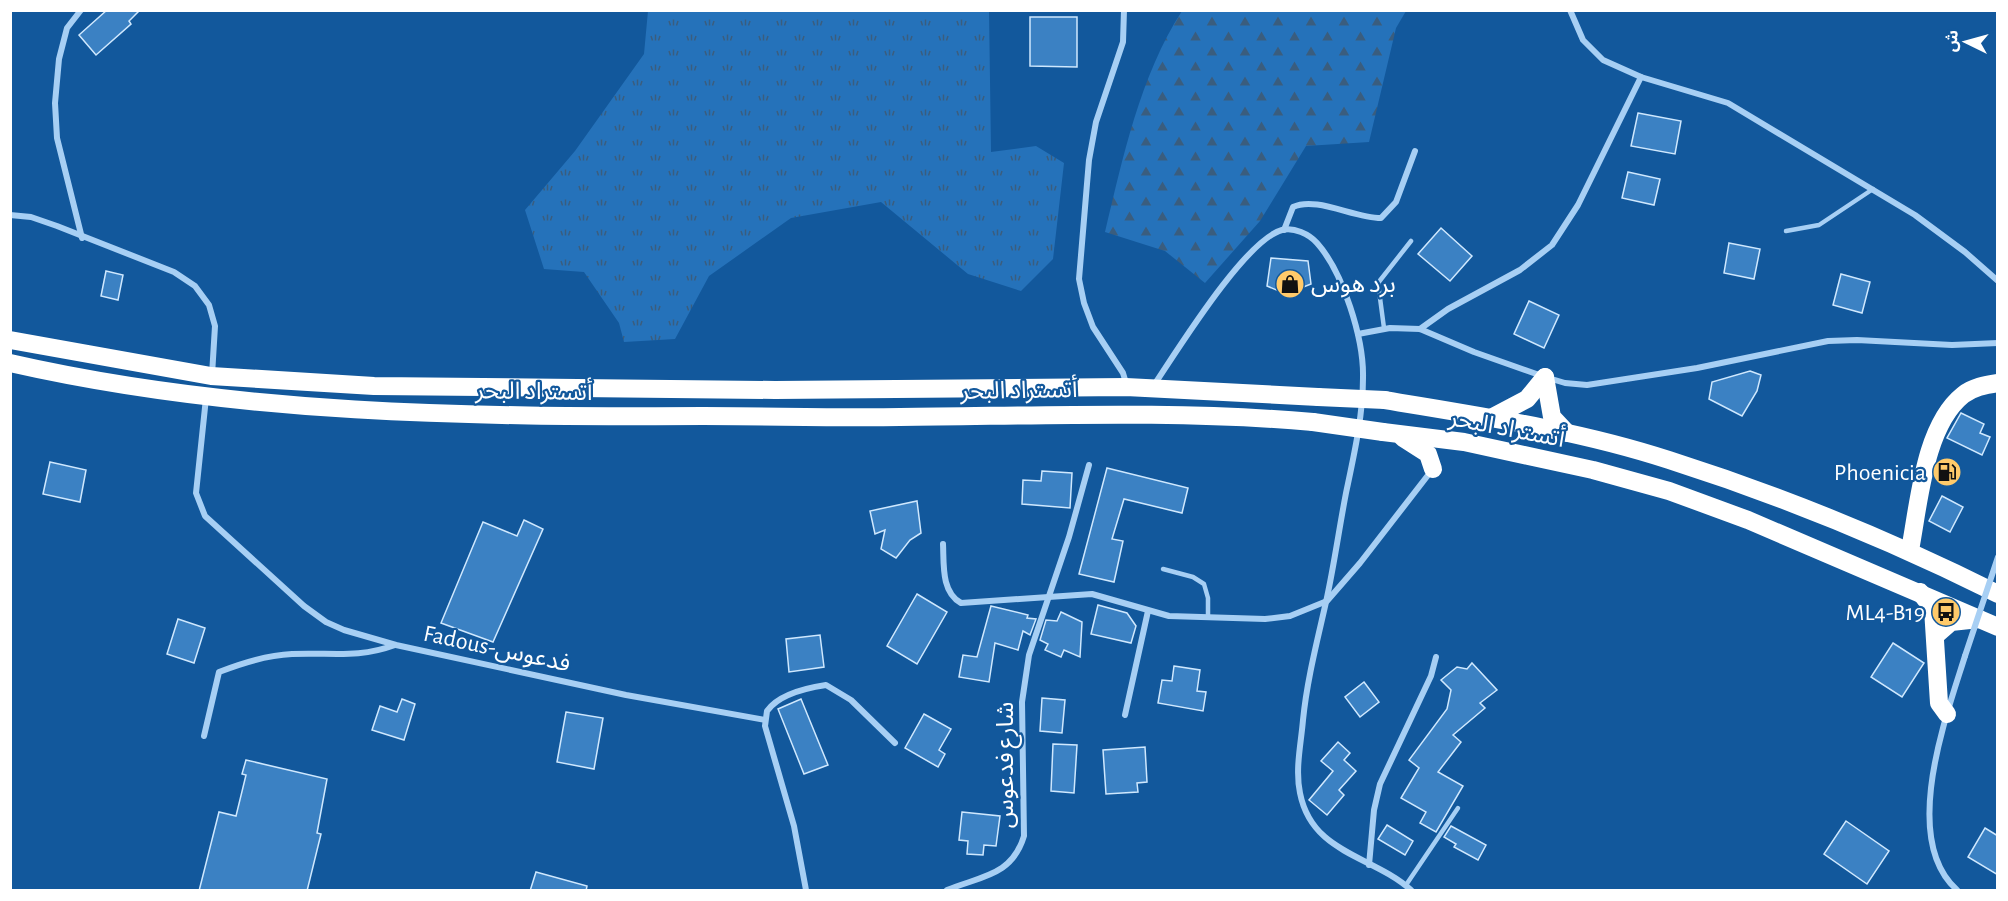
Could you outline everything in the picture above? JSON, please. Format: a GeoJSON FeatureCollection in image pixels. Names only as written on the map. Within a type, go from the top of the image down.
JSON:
{"type":"FeatureCollection","features":[{"type":"Feature","properties":{"kind":"highway","name":"أتستراد البحر"},"geometry":{"type":"LineString","coordinates":[[10,340],[211,376],[374,386],[626,389],[1126,387],[1385,400],[1567,433],[1669,460],[1910,550],[1998,594]]}},
{"type":"Feature","properties":{"kind":"highway","name":"أتستراد البحر"},"geometry":{"type":"LineString","coordinates":[[10,363],[72,377],[206,398],[376,411],[555,417],[901,417],[1102,412],[1250,417],[1313,422],[1464,442],[1593,470],[1669,491],[1748,520],[1919,591],[1989,623]]}},
{"type":"Feature","properties":{"kind":"highway"},"geometry":{"type":"LineString","coordinates":[[1491,418],[1527,399],[1545,377]]}},
{"type":"Feature","properties":{"kind":"highway"},"geometry":{"type":"LineString","coordinates":[[1545,377],[1552,417],[1567,433]]}},
{"type":"Feature","properties":{"kind":"highway"},"geometry":{"type":"LineString","coordinates":[[1910,550],[1930,452],[1940,423],[1963,394],[1974,388],[1998,383]]}},
{"type":"Feature","properties":{"kind":"highway"},"geometry":{"type":"LineString","coordinates":[[1389,432],[1422,448],[1428,454],[1432,469]]}},
{"type":"Feature","properties":{"kind":"highway"},"geometry":{"type":"LineString","coordinates":[[1432,469],[1444,455],[1464,442]]}},
{"type":"Feature","properties":{"kind":"highway"},"geometry":{"type":"LineString","coordinates":[[1919,591],[1933,609],[1939,703],[1947,714]]}},
{"type":"Feature","properties":{"kind":"highway"},"geometry":{"type":"LineString","coordinates":[[1935,636],[1951,622],[1989,623]]}},
{"type":"Feature","properties":{"kind":"street"},"geometry":{"type":"LineString","coordinates":[[81,10],[67,28],[59,59],[55,102],[57,138],[82,238]]}},
{"type":"Feature","properties":{"kind":"street"},"geometry":{"type":"LineString","coordinates":[[1124,10],[1123,42],[1096,122],[1089,160],[1079,279],[1084,303],[1094,327],[1123,373],[1126,387]]}},
{"type":"Feature","properties":{"kind":"street"},"geometry":{"type":"LineString","coordinates":[[1570,10],[1583,40],[1603,60],[1641,77],[1728,103],[1915,215],[1965,252],[1998,281]]}},
{"type":"Feature","properties":{"kind":"street"},"geometry":{"type":"LineString","coordinates":[[1420,329],[1448,309],[1520,270],[1552,245],[1578,205],[1641,77]]}},
{"type":"Feature","properties":{"kind":"street"},"geometry":{"type":"LineString","coordinates":[[1284,230],[1293,207],[1300,203],[1310,203],[1366,218],[1381,218],[1396,202],[1415,151]]}},
{"type":"Feature","properties":{"kind":"street"},"geometry":{"type":"LineString","coordinates":[[10,215],[31,218],[174,272],[195,286],[209,305],[215,326],[211,376]]}},
{"type":"Feature","properties":{"kind":"street"},"geometry":{"type":"LineString","coordinates":[[1151,388],[1199,318],[1247,257],[1271,235],[1284,230],[1299,231],[1312,238],[1325,252],[1335,270],[1358,334],[1364,378],[1356,447],[1327,601],[1307,677],[1298,772],[1299,791],[1304,810],[1325,839],[1399,879],[1408,888]]}},
{"type":"Feature","properties":{"kind":"street"},"geometry":{"type":"LineString","coordinates":[[1358,334],[1384,328],[1420,329],[1474,352],[1545,377],[1576,384],[1614,381],[1697,368],[1828,341],[1857,340],[1952,345],[1998,342]]}},
{"type":"Feature","properties":{"kind":"street","name":"Fadous-فدعوس"},"geometry":{"type":"LineString","coordinates":[[206,398],[195,493],[205,516],[304,606],[326,622],[396,645],[626,695],[765,720]]}},
{"type":"Feature","properties":{"kind":"street","name":"شارع فدعوس"},"geometry":{"type":"LineString","coordinates":[[947,891],[1003,868],[1019,853],[1024,836],[1022,746],[1025,679],[1035,633],[1049,598],[1089,465]]}},
{"type":"Feature","properties":{"kind":"street"},"geometry":{"type":"LineString","coordinates":[[943,544],[947,589],[954,599],[961,603],[1092,594],[1169,616],[1265,619],[1290,616],[1327,601],[1360,563],[1432,469]]}},
{"type":"Feature","properties":{"kind":"street"},"geometry":{"type":"LineString","coordinates":[[1957,891],[1941,868],[1930,825],[1929,798],[1947,714],[1998,557]]}},
{"type":"Feature","properties":{"kind":"street"},"geometry":{"type":"LineString","coordinates":[[1125,715],[1148,610]]}},
{"type":"Feature","properties":{"kind":"street"},"geometry":{"type":"LineString","coordinates":[[204,736],[219,672],[271,657],[293,654],[364,654],[396,645]]}},
{"type":"Feature","properties":{"kind":"street"},"geometry":{"type":"LineString","coordinates":[[1370,865],[1374,810],[1380,784],[1431,676],[1436,657]]}},
{"type":"Feature","properties":{"kind":"street"},"geometry":{"type":"LineString","coordinates":[[806,891],[794,826],[765,720],[767,711],[777,702],[805,689],[826,685],[851,700],[895,742]]}},
{"type":"Feature","properties":{"kind":"lane"},"geometry":{"type":"LineString","coordinates":[[1786,231],[1819,225],[1873,189]]}},
{"type":"Feature","properties":{"kind":"lane"},"geometry":{"type":"LineString","coordinates":[[1384,328],[1378,283],[1410,241]]}},
{"type":"Feature","properties":{"kind":"lane"},"geometry":{"type":"LineString","coordinates":[[1164,569],[1193,577],[1204,584],[1208,598],[1208,617]]}},
{"type":"Feature","properties":{"kind":"lane"},"geometry":{"type":"LineString","coordinates":[[1408,888],[1458,808]]}},
{"type":"Feature","properties":{"kind":"green space"},"geometry":{"type":"Polygon","coordinates":[[[648,11],[989,11],[991,152],[1036,146],[1064,163],[1053,259],[1021,291],[968,274],[881,202],[791,218],[709,276],[675,339],[624,342],[619,323],[584,272],[544,269],[525,210],[575,151],[644,54],[648,11]]]}},
{"type":"Feature","properties":{"kind":"green space"},"geometry":{"type":"Polygon","coordinates":[[[1182,11],[1406,11],[1396,28],[1369,142],[1306,146],[1260,221],[1205,283],[1165,251],[1105,232],[1134,118],[1155,62],[1182,11]]]}},
{"type":"Feature","properties":{"kind":"building"},"geometry":{"type":"Polygon","coordinates":[[[107,10],[140,10],[129,21],[131,24],[96,55],[79,35],[107,10]]]}},
{"type":"Feature","properties":{"kind":"building"},"geometry":{"type":"Polygon","coordinates":[[[1030,17],[1077,17],[1077,67],[1030,66],[1030,17]]]}},
{"type":"Feature","properties":{"kind":"building"},"geometry":{"type":"Polygon","coordinates":[[[1638,113],[1681,121],[1675,154],[1631,146],[1638,113]]]}},
{"type":"Feature","properties":{"kind":"building"},"geometry":{"type":"Polygon","coordinates":[[[1628,172],[1660,179],[1654,205],[1622,198],[1628,172]]]}},
{"type":"Feature","properties":{"kind":"building"},"geometry":{"type":"Polygon","coordinates":[[[1441,228],[1472,256],[1450,281],[1418,254],[1441,228]]]}},
{"type":"Feature","properties":{"kind":"building"},"geometry":{"type":"Polygon","coordinates":[[[1729,243],[1760,249],[1754,279],[1724,273],[1729,243]]]}},
{"type":"Feature","properties":{"kind":"building"},"geometry":{"type":"Polygon","coordinates":[[[1271,258],[1308,261],[1311,284],[1286,294],[1267,286],[1271,258]]]}},
{"type":"Feature","properties":{"kind":"building"},"geometry":{"type":"Polygon","coordinates":[[[106,271],[123,275],[118,300],[101,296],[106,271]]]}},
{"type":"Feature","properties":{"kind":"building"},"geometry":{"type":"Polygon","coordinates":[[[1841,274],[1870,282],[1862,313],[1833,305],[1841,274]]]}},
{"type":"Feature","properties":{"kind":"building"},"geometry":{"type":"Polygon","coordinates":[[[1529,301],[1559,315],[1544,348],[1514,334],[1529,301]]]}},
{"type":"Feature","properties":{"kind":"building"},"geometry":{"type":"Polygon","coordinates":[[[1750,371],[1761,375],[1757,391],[1742,416],[1709,399],[1712,382],[1750,371]]]}},
{"type":"Feature","properties":{"kind":"building"},"geometry":{"type":"Polygon","coordinates":[[[1961,413],[1984,424],[1980,433],[1990,437],[1982,455],[1947,438],[1961,413]]]}},
{"type":"Feature","properties":{"kind":"building"},"geometry":{"type":"Polygon","coordinates":[[[50,462],[86,470],[80,502],[43,494],[50,462]]]}},
{"type":"Feature","properties":{"kind":"building"},"geometry":{"type":"Polygon","coordinates":[[[1107,468],[1188,488],[1182,513],[1124,499],[1112,539],[1123,541],[1114,582],[1079,574],[1107,468]]]}},
{"type":"Feature","properties":{"kind":"building"},"geometry":{"type":"Polygon","coordinates":[[[1042,471],[1072,473],[1070,508],[1022,504],[1023,480],[1041,481],[1042,471]]]}},
{"type":"Feature","properties":{"kind":"building"},"geometry":{"type":"Polygon","coordinates":[[[1942,496],[1963,507],[1950,532],[1929,521],[1942,496]]]}},
{"type":"Feature","properties":{"kind":"building"},"geometry":{"type":"Polygon","coordinates":[[[917,501],[921,533],[910,540],[896,558],[881,549],[885,530],[875,534],[870,511],[917,501]]]}},
{"type":"Feature","properties":{"kind":"building"},"geometry":{"type":"Polygon","coordinates":[[[524,520],[543,529],[493,642],[441,623],[483,522],[517,536],[524,520]]]}},
{"type":"Feature","properties":{"kind":"building"},"geometry":{"type":"Polygon","coordinates":[[[917,594],[947,612],[917,664],[887,646],[917,594]]]}},
{"type":"Feature","properties":{"kind":"building"},"geometry":{"type":"Polygon","coordinates":[[[1098,605],[1127,613],[1136,626],[1131,643],[1091,634],[1098,605]]]}},
{"type":"Feature","properties":{"kind":"building"},"geometry":{"type":"Polygon","coordinates":[[[991,606],[1036,619],[1030,635],[1023,631],[1018,650],[995,643],[989,682],[959,677],[963,655],[977,657],[991,606]]]}},
{"type":"Feature","properties":{"kind":"building"},"geometry":{"type":"Polygon","coordinates":[[[1061,612],[1082,622],[1080,657],[1064,650],[1061,657],[1045,650],[1048,644],[1040,640],[1046,620],[1057,621],[1061,612]]]}},
{"type":"Feature","properties":{"kind":"building"},"geometry":{"type":"Polygon","coordinates":[[[178,619],[205,628],[194,663],[167,654],[178,619]]]}},
{"type":"Feature","properties":{"kind":"building"},"geometry":{"type":"Polygon","coordinates":[[[820,635],[824,667],[789,672],[786,639],[820,635]]]}},
{"type":"Feature","properties":{"kind":"building"},"geometry":{"type":"Polygon","coordinates":[[[1893,643],[1924,663],[1902,697],[1871,677],[1893,643]]]}},
{"type":"Feature","properties":{"kind":"building"},"geometry":{"type":"Polygon","coordinates":[[[1472,663],[1497,690],[1480,703],[1485,708],[1453,735],[1461,742],[1438,772],[1463,786],[1436,832],[1420,823],[1426,812],[1401,798],[1419,768],[1409,760],[1447,709],[1451,690],[1441,680],[1457,667],[1467,669],[1472,663]]]}},
{"type":"Feature","properties":{"kind":"building"},"geometry":{"type":"Polygon","coordinates":[[[1174,666],[1200,670],[1197,691],[1206,692],[1203,711],[1158,703],[1162,680],[1172,681],[1174,666]]]}},
{"type":"Feature","properties":{"kind":"building"},"geometry":{"type":"Polygon","coordinates":[[[1364,682],[1379,702],[1360,717],[1345,697],[1364,682]]]}},
{"type":"Feature","properties":{"kind":"building"},"geometry":{"type":"Polygon","coordinates":[[[1042,698],[1065,700],[1062,733],[1040,731],[1042,698]]]}},
{"type":"Feature","properties":{"kind":"building"},"geometry":{"type":"Polygon","coordinates":[[[402,699],[415,704],[404,740],[372,730],[380,706],[397,712],[402,699]]]}},
{"type":"Feature","properties":{"kind":"building"},"geometry":{"type":"Polygon","coordinates":[[[801,699],[828,765],[804,774],[778,709],[801,699]]]}},
{"type":"Feature","properties":{"kind":"building"},"geometry":{"type":"Polygon","coordinates":[[[566,712],[603,718],[594,769],[557,762],[566,712]]]}},
{"type":"Feature","properties":{"kind":"building"},"geometry":{"type":"Polygon","coordinates":[[[924,714],[951,729],[939,750],[945,754],[938,767],[905,748],[924,714]]]}},
{"type":"Feature","properties":{"kind":"building"},"geometry":{"type":"Polygon","coordinates":[[[1338,742],[1350,753],[1344,760],[1356,771],[1339,790],[1344,795],[1327,815],[1309,800],[1333,771],[1321,761],[1338,742]]]}},
{"type":"Feature","properties":{"kind":"building"},"geometry":{"type":"Polygon","coordinates":[[[1053,744],[1077,745],[1074,793],[1051,791],[1053,744]]]}},
{"type":"Feature","properties":{"kind":"building"},"geometry":{"type":"Polygon","coordinates":[[[1145,747],[1147,782],[1137,783],[1138,792],[1106,794],[1103,750],[1145,747]]]}},
{"type":"Feature","properties":{"kind":"building"},"geometry":{"type":"Polygon","coordinates":[[[246,760],[327,779],[317,833],[321,834],[307,891],[199,891],[219,812],[236,816],[246,775],[242,774],[246,760]]]}},
{"type":"Feature","properties":{"kind":"building"},"geometry":{"type":"Polygon","coordinates":[[[962,812],[1000,816],[996,846],[984,845],[983,855],[967,854],[968,841],[959,840],[962,812]]]}},
{"type":"Feature","properties":{"kind":"building"},"geometry":{"type":"Polygon","coordinates":[[[1846,821],[1889,851],[1867,884],[1824,854],[1846,821]]]}},
{"type":"Feature","properties":{"kind":"building"},"geometry":{"type":"Polygon","coordinates":[[[1387,825],[1413,841],[1405,855],[1378,839],[1387,825]]]}},
{"type":"Feature","properties":{"kind":"building"},"geometry":{"type":"Polygon","coordinates":[[[1451,826],[1486,845],[1478,860],[1454,847],[1456,844],[1444,837],[1451,826]]]}},
{"type":"Feature","properties":{"kind":"building"},"geometry":{"type":"Polygon","coordinates":[[[1985,828],[1998,836],[1998,875],[1968,857],[1985,828]]]}},
{"type":"Feature","properties":{"kind":"building"},"geometry":{"type":"Polygon","coordinates":[[[536,872],[587,886],[586,891],[530,891],[536,872]]]}},
{"type":"Feature","properties":{"kind":"place","name":"برد هوس"},"geometry":{"type":"Point","coordinates":[1290,284]}},
{"type":"Feature","properties":{"kind":"place","name":"Phoenicia"},"geometry":{"type":"Point","coordinates":[1947,472]}},
{"type":"Feature","properties":{"kind":"place","name":"ML4-B19"},"geometry":{"type":"Point","coordinates":[1946,612]}}]}
